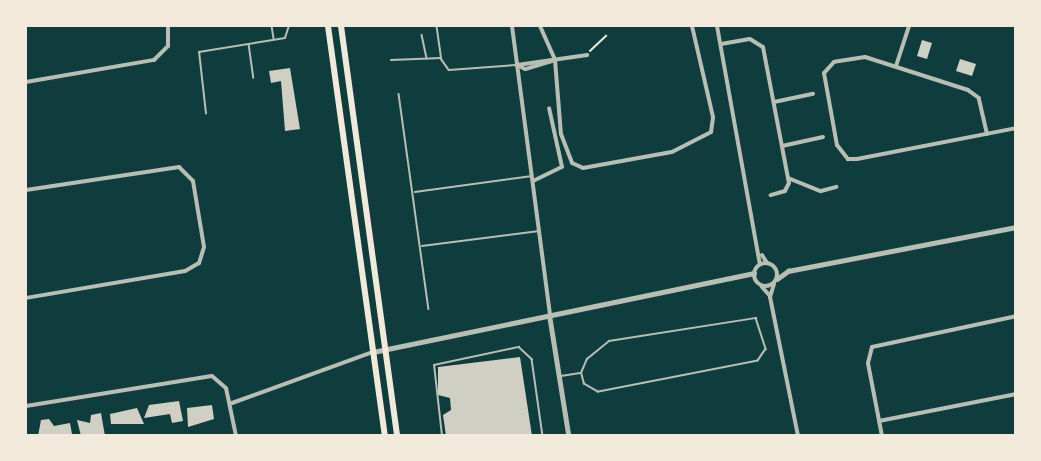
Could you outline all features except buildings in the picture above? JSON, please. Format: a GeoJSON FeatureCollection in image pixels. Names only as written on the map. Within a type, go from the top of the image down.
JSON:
{"type":"FeatureCollection","features":[{"type":"Feature","properties":{"kind":"main road"},"geometry":{"type":"LineString","coordinates":[[328,26],[385,435]]}},
{"type":"Feature","properties":{"kind":"main road"},"geometry":{"type":"LineString","coordinates":[[341,26],[397,435]]}},
{"type":"Feature","properties":{"kind":"street"},"geometry":{"type":"LineString","coordinates":[[26,82],[149,61],[166,51],[168,26]]}},
{"type":"Feature","properties":{"kind":"street"},"geometry":{"type":"LineString","coordinates":[[512,26],[550,318],[568,435]]}},
{"type":"Feature","properties":{"kind":"street"},"geometry":{"type":"LineString","coordinates":[[540,26],[555,60],[558,103],[570,159],[583,168],[672,152],[711,132],[713,117],[692,26]]}},
{"type":"Feature","properties":{"kind":"street"},"geometry":{"type":"LineString","coordinates":[[232,403],[373,352],[744,279],[754,273],[760,264],[762,254],[717,26]]}},
{"type":"Feature","properties":{"kind":"street"},"geometry":{"type":"LineString","coordinates":[[896,66],[909,26]]}},
{"type":"Feature","properties":{"kind":"street"},"geometry":{"type":"LineString","coordinates":[[721,44],[750,39],[761,43],[788,178],[787,189],[771,195]]}},
{"type":"Feature","properties":{"kind":"street"},"geometry":{"type":"LineString","coordinates":[[517,65],[587,55]]}},
{"type":"Feature","properties":{"kind":"street"},"geometry":{"type":"LineString","coordinates":[[987,134],[977,95],[896,66],[860,57],[837,61],[825,70],[837,146],[844,157],[987,134],[1016,128]]}},
{"type":"Feature","properties":{"kind":"street"},"geometry":{"type":"LineString","coordinates":[[517,65],[525,69],[555,60]]}},
{"type":"Feature","properties":{"kind":"street"},"geometry":{"type":"LineString","coordinates":[[774,102],[813,94]]}},
{"type":"Feature","properties":{"kind":"street"},"geometry":{"type":"LineString","coordinates":[[533,182],[562,167],[549,108]]}},
{"type":"Feature","properties":{"kind":"street"},"geometry":{"type":"LineString","coordinates":[[782,146],[823,137]]}},
{"type":"Feature","properties":{"kind":"street"},"geometry":{"type":"LineString","coordinates":[[26,190],[179,166],[193,181],[204,247],[199,263],[185,271],[26,298]]}},
{"type":"Feature","properties":{"kind":"street"},"geometry":{"type":"LineString","coordinates":[[788,178],[821,191],[836,188]]}},
{"type":"Feature","properties":{"kind":"street"},"geometry":{"type":"LineString","coordinates":[[762,254],[775,268],[788,271],[1016,227]]}},
{"type":"Feature","properties":{"kind":"street"},"geometry":{"type":"LineString","coordinates":[[760,264],[768,263]]}},
{"type":"Feature","properties":{"kind":"street"},"geometry":{"type":"LineString","coordinates":[[775,268],[777,279]]}},
{"type":"Feature","properties":{"kind":"street"},"geometry":{"type":"LineString","coordinates":[[770,297],[777,279],[788,271]]}},
{"type":"Feature","properties":{"kind":"street"},"geometry":{"type":"LineString","coordinates":[[754,273],[755,281]]}},
{"type":"Feature","properties":{"kind":"street"},"geometry":{"type":"LineString","coordinates":[[744,279],[755,281],[770,297],[798,435]]}},
{"type":"Feature","properties":{"kind":"street"},"geometry":{"type":"LineString","coordinates":[[762,286],[774,284]]}},
{"type":"Feature","properties":{"kind":"street"},"geometry":{"type":"LineString","coordinates":[[882,435],[867,359],[872,347],[1016,316]]}},
{"type":"Feature","properties":{"kind":"street"},"geometry":{"type":"LineString","coordinates":[[26,406],[208,376],[224,384],[232,403],[236,435]]}},
{"type":"Feature","properties":{"kind":"street"},"geometry":{"type":"LineString","coordinates":[[879,421],[1016,394]]}},
{"type":"Feature","properties":{"kind":"lane"},"geometry":{"type":"LineString","coordinates":[[272,26],[274,40]]}},
{"type":"Feature","properties":{"kind":"lane"},"geometry":{"type":"LineString","coordinates":[[206,114],[199,52],[288,37],[289,26]]}},
{"type":"Feature","properties":{"kind":"lane"},"geometry":{"type":"LineString","coordinates":[[437,26],[441,58],[449,70],[462,73],[517,65]]}},
{"type":"Feature","properties":{"kind":"lane"},"geometry":{"type":"LineString","coordinates":[[422,36],[427,59]]}},
{"type":"Feature","properties":{"kind":"lane"},"geometry":{"type":"LineString","coordinates":[[249,43],[254,78]]}},
{"type":"Feature","properties":{"kind":"lane"},"geometry":{"type":"LineString","coordinates":[[392,60],[441,58]]}},
{"type":"Feature","properties":{"kind":"lane"},"geometry":{"type":"LineString","coordinates":[[399,94],[429,309]]}},
{"type":"Feature","properties":{"kind":"lane"},"geometry":{"type":"LineString","coordinates":[[413,192],[532,176]]}},
{"type":"Feature","properties":{"kind":"lane"},"geometry":{"type":"LineString","coordinates":[[420,247],[540,231]]}},
{"type":"Feature","properties":{"kind":"lane"},"geometry":{"type":"LineString","coordinates":[[756,318],[762,325],[766,354],[754,362],[598,392],[587,388],[581,373],[592,353],[609,341],[733,319],[756,318]]}},
{"type":"Feature","properties":{"kind":"lane"},"geometry":{"type":"LineString","coordinates":[[442,435],[434,365],[519,347],[532,359],[543,435]]}},
{"type":"Feature","properties":{"kind":"lane"},"geometry":{"type":"LineString","coordinates":[[559,376],[581,373]]}},
{"type":"Feature","properties":{"kind":"path"},"geometry":{"type":"LineString","coordinates":[[587,55],[606,36]]}}]}
